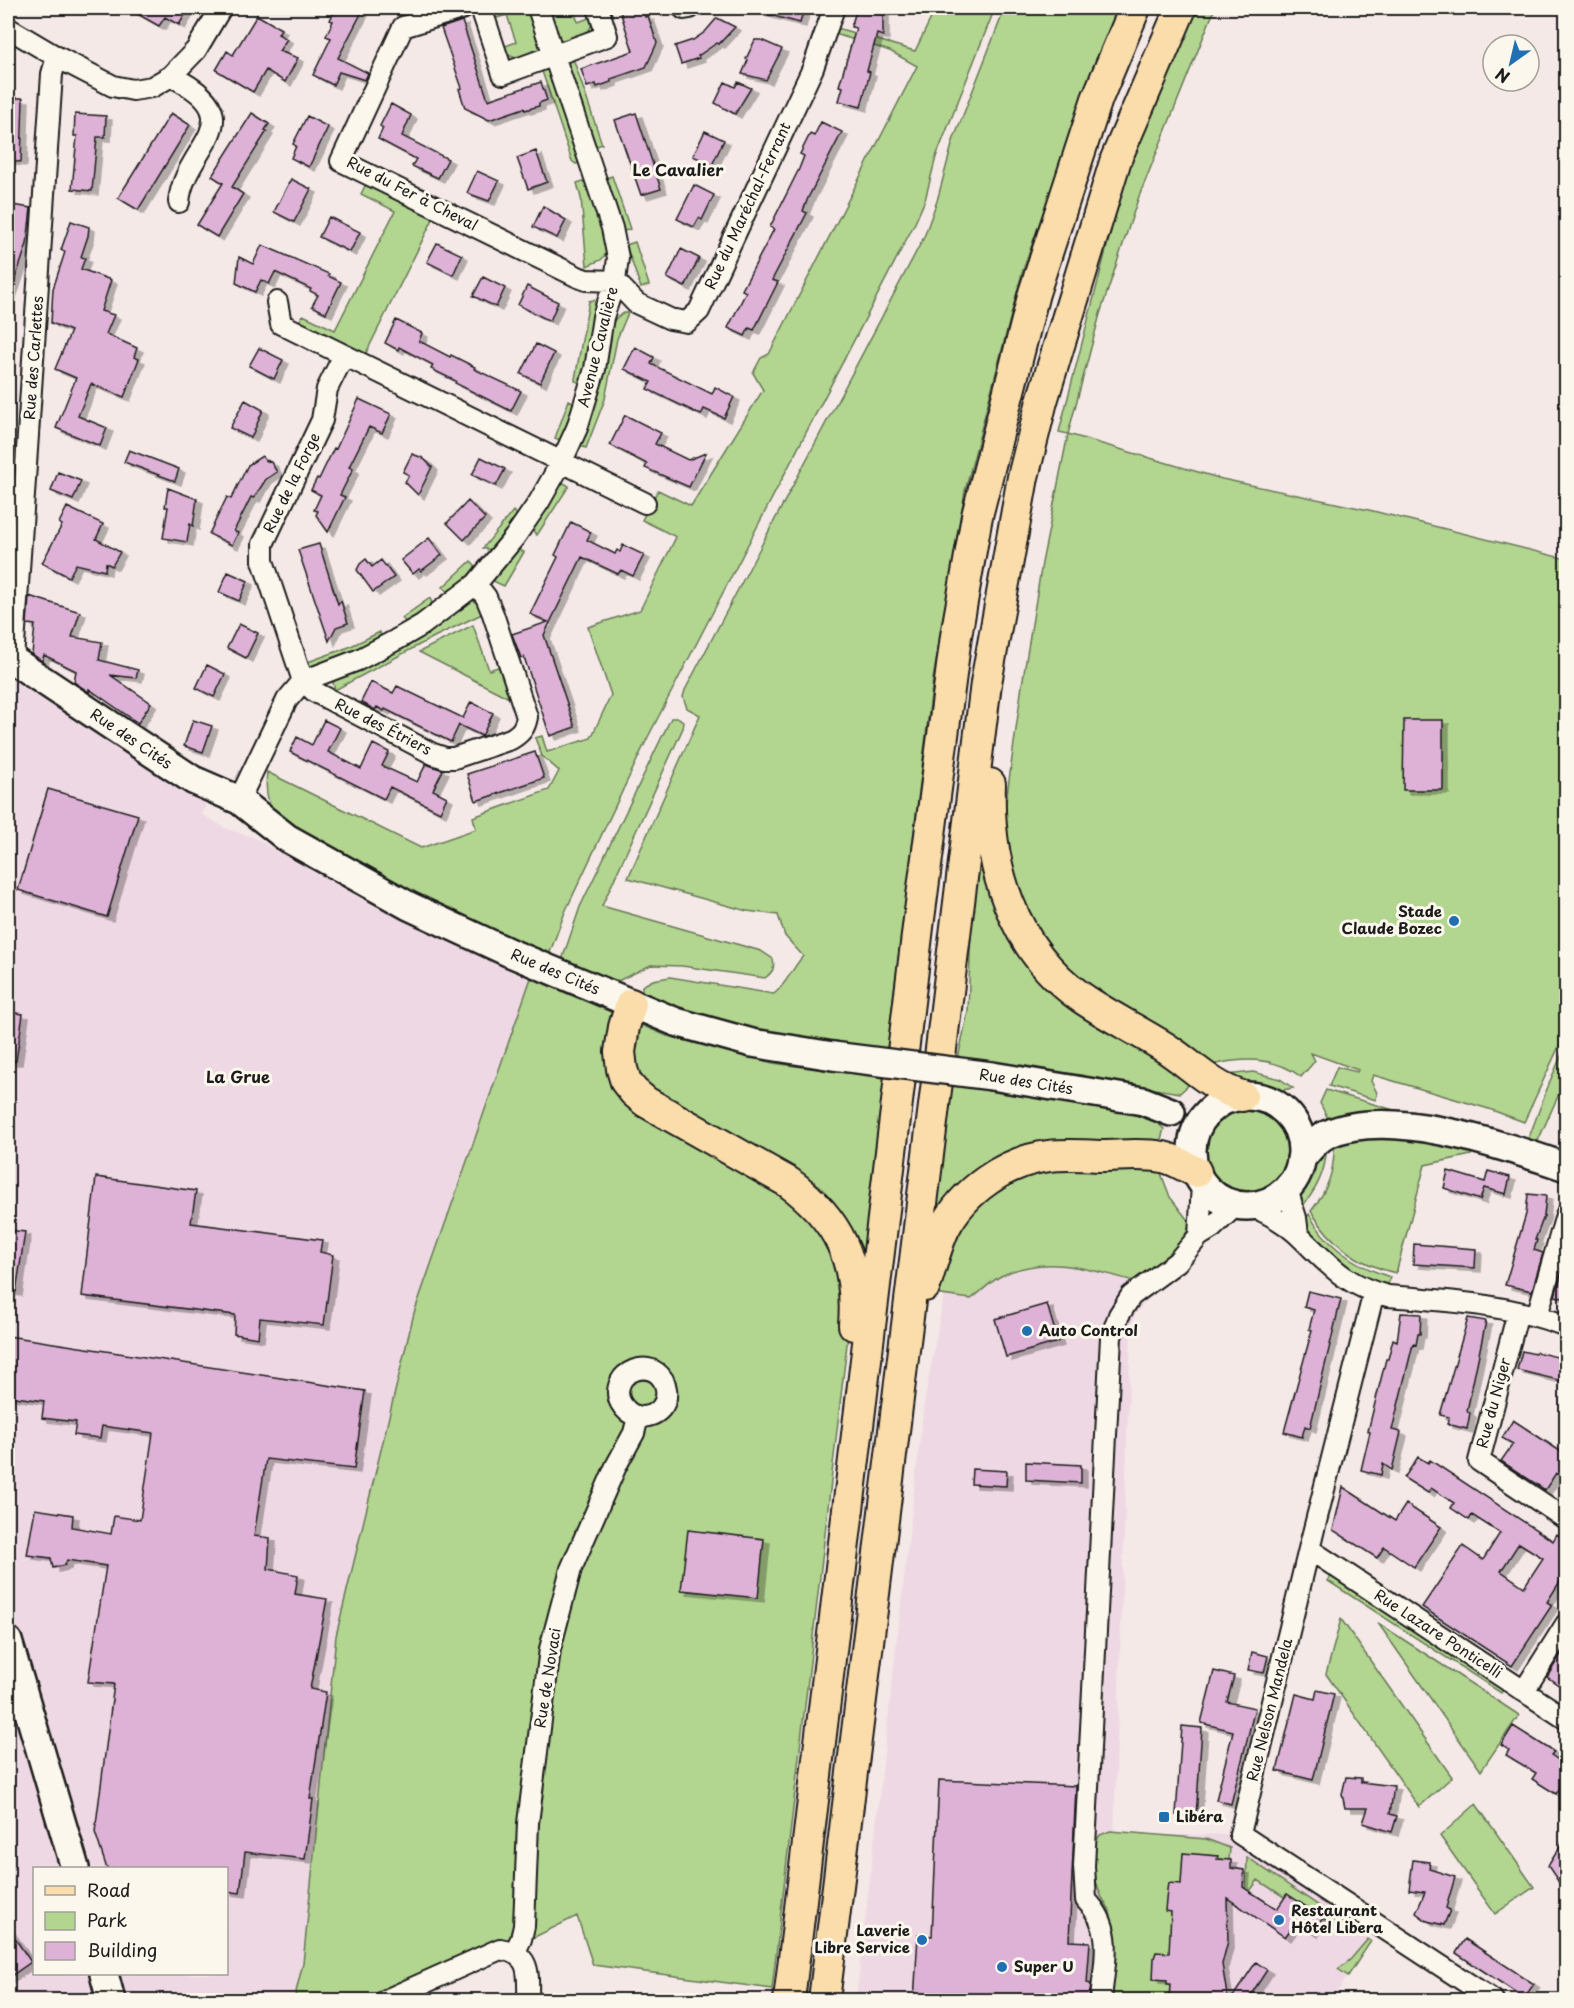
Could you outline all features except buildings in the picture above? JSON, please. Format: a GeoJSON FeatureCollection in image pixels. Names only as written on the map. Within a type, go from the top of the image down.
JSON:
{"type":"FeatureCollection","features":[{"type":"Feature","properties":{"kind":"main road"},"geometry":{"type":"LineString","coordinates":[[789,2001],[860,1401],[952,660],[977,516],[1034,293],[1097,99],[1135,8]]}},
{"type":"Feature","properties":{"kind":"main road"},"geometry":{"type":"LineString","coordinates":[[824,2001],[986,683],[1023,477],[1042,401],[1116,159],[1181,8]]}},
{"type":"Feature","properties":{"kind":"main road"},"geometry":{"type":"LineString","coordinates":[[986,683],[994,734],[989,785],[992,850],[1006,900],[1023,934],[1049,967],[1080,996],[1170,1050],[1215,1085],[1242,1096]]}},
{"type":"Feature","properties":{"kind":"main road"},"geometry":{"type":"LineString","coordinates":[[631,1004],[620,1052],[626,1082],[634,1092],[646,1102],[788,1182],[805,1194],[832,1224],[842,1242],[852,1274],[854,1320],[850,1368],[860,1401]]}},
{"type":"Feature","properties":{"kind":"main road"},"geometry":{"type":"LineString","coordinates":[[904,1351],[944,1229],[963,1203],[989,1178],[1017,1164],[1064,1155],[1164,1157],[1197,1167]]}},
{"type":"Feature","properties":{"kind":"street"},"geometry":{"type":"LineString","coordinates":[[8,28],[113,86],[133,90],[152,87],[171,76],[196,50],[221,8]]}},
{"type":"Feature","properties":{"kind":"street","name":"Rue du Fer à Cheval"},"geometry":{"type":"LineString","coordinates":[[464,8],[403,27],[341,161],[578,277],[586,280],[615,281]]}},
{"type":"Feature","properties":{"kind":"street"},"geometry":{"type":"LineString","coordinates":[[481,8],[503,74],[607,36],[598,8]]}},
{"type":"Feature","properties":{"kind":"street","name":"Avenue Cavalière"},"geometry":{"type":"LineString","coordinates":[[303,681],[358,660],[396,640],[422,625],[476,585],[539,502],[562,461],[586,402],[595,369],[603,317],[615,281],[618,258],[612,228],[538,8]]}},
{"type":"Feature","properties":{"kind":"street"},"geometry":{"type":"LineString","coordinates":[[684,8],[690,8]]}},
{"type":"Feature","properties":{"kind":"street","name":"Rue du Maréchal-Ferrant"},"geometry":{"type":"LineString","coordinates":[[615,281],[636,303],[670,319],[687,322],[699,311],[813,68],[834,8]]}},
{"type":"Feature","properties":{"kind":"street","name":"Rue des Carlettes"},"geometry":{"type":"LineString","coordinates":[[10,658],[52,74],[57,57]]}},
{"type":"Feature","properties":{"kind":"street"},"geometry":{"type":"LineString","coordinates":[[171,76],[195,88],[212,110],[213,121],[210,135],[180,185],[179,202]]}},
{"type":"Feature","properties":{"kind":"street"},"geometry":{"type":"LineString","coordinates":[[278,302],[281,324],[645,502]]}},
{"type":"Feature","properties":{"kind":"street","name":"Rue de la Forge"},"geometry":{"type":"LineString","coordinates":[[303,681],[263,561],[263,544],[322,420],[327,389],[344,355]]}},
{"type":"Feature","properties":{"kind":"street","name":"Rue des Étriers"},"geometry":{"type":"LineString","coordinates":[[303,681],[315,692],[433,754],[445,758],[454,758],[511,739],[526,726],[527,717],[493,614],[486,597],[476,585]]}},
{"type":"Feature","properties":{"kind":"street","name":"Rue des Cités"},"geometry":{"type":"LineString","coordinates":[[10,658],[193,780],[239,800],[287,838],[409,906],[508,952],[676,1022],[723,1036],[778,1048],[992,1076],[1143,1101],[1171,1112],[1179,1107],[1210,1110]]}},
{"type":"Feature","properties":{"kind":"street"},"geometry":{"type":"LineString","coordinates":[[239,800],[287,700],[303,681]]}},
{"type":"Feature","properties":{"kind":"street"},"geometry":{"type":"LineString","coordinates":[[1101,2001],[1107,1935],[1098,1912],[1086,1900],[1084,1882],[1085,1822],[1111,1337],[1119,1315],[1131,1296],[1177,1262],[1199,1236],[1244,1205],[1271,1201],[1287,1189],[1297,1175],[1302,1147],[1300,1135],[1288,1114],[1269,1100],[1242,1096],[1219,1103],[1210,1110],[1198,1126],[1199,1236]]}},
{"type":"Feature","properties":{"kind":"street"},"geometry":{"type":"LineString","coordinates":[[1171,1112],[1172,1120],[1197,1167],[1217,1197],[1277,1218],[1352,1283],[1388,1296],[1486,1304],[1566,1326]]}},
{"type":"Feature","properties":{"kind":"street"},"geometry":{"type":"LineString","coordinates":[[1301,1159],[1328,1133],[1356,1127],[1402,1126],[1437,1129],[1460,1134],[1566,1167]]}},
{"type":"Feature","properties":{"kind":"street"},"geometry":{"type":"LineString","coordinates":[[1287,1189],[1296,1218],[1298,1234]]}},
{"type":"Feature","properties":{"kind":"street","name":"Rue du Niger"},"geometry":{"type":"LineString","coordinates":[[1566,1215],[1528,1314],[1479,1461],[1566,1519]]}},
{"type":"Feature","properties":{"kind":"street","name":"Rue Nelson Mandela"},"geometry":{"type":"LineString","coordinates":[[1374,1292],[1240,1834],[1493,2001]]}},
{"type":"Feature","properties":{"kind":"street","name":"Rue de Novaci"},"geometry":{"type":"LineString","coordinates":[[515,1952],[524,1926],[528,1822],[550,1649],[571,1569],[616,1466],[634,1433],[638,1417]]}},
{"type":"Feature","properties":{"kind":"street","name":"Rue Lazare Ponticelli"},"geometry":{"type":"LineString","coordinates":[[1309,1549],[1566,1719]]}},
{"type":"Feature","properties":{"kind":"street"},"geometry":{"type":"LineString","coordinates":[[1524,1691],[1566,1624]]}},
{"type":"Feature","properties":{"kind":"street"},"geometry":{"type":"LineString","coordinates":[[8,1641],[74,1867]]}},
{"type":"Feature","properties":{"kind":"street"},"geometry":{"type":"LineString","coordinates":[[386,2001],[500,1949],[515,1952],[527,1967],[528,2001]]}},
{"type":"Feature","properties":{"kind":"street"},"geometry":{"type":"LineString","coordinates":[[104,1975],[111,2001]]}},
{"type":"Feature","properties":{"kind":"shaded area"},"geometry":{"type":"Polygon","coordinates":[[[8,671],[206,804],[202,814],[225,828],[255,838],[367,902],[457,946],[531,978],[414,1313],[303,1963],[294,2000],[8,2000],[8,671]]]}},
{"type":"Feature","properties":{"kind":"shaded area"},"geometry":{"type":"Polygon","coordinates":[[[1038,1265],[1071,1265],[1134,1281],[1153,1296],[1135,1315],[1131,1327],[1114,1836],[1240,1834],[1371,1941],[1332,2000],[856,2000],[924,1403],[944,1295],[971,1299],[1001,1276],[1038,1265]]]}},
{"type":"Feature","properties":{"kind":"green space"},"geometry":{"type":"Polygon","coordinates":[[[494,8],[531,8],[542,43],[538,49],[518,58],[510,56],[503,47],[516,42],[507,15],[493,19],[491,15],[494,8]]]}},
{"type":"Feature","properties":{"kind":"green space"},"geometry":{"type":"Polygon","coordinates":[[[546,8],[573,8],[578,22],[592,17],[590,29],[576,40],[558,38],[546,8]]]}},
{"type":"Feature","properties":{"kind":"green space"},"geometry":{"type":"Polygon","coordinates":[[[936,8],[995,8],[936,157],[925,200],[648,737],[565,912],[549,955],[399,890],[274,815],[267,794],[267,772],[421,848],[476,829],[473,817],[549,790],[559,771],[542,756],[535,738],[542,736],[547,752],[591,738],[611,695],[588,627],[640,610],[676,537],[642,520],[658,490],[691,506],[763,390],[753,373],[761,358],[769,354],[917,66],[890,51],[835,34],[837,28],[915,51],[936,8]]]}},
{"type":"Feature","properties":{"kind":"green space"},"geometry":{"type":"Polygon","coordinates":[[[1005,8],[1119,8],[1093,71],[1022,273],[965,491],[933,679],[887,1049],[766,1032],[699,1014],[645,995],[642,986],[653,980],[670,977],[774,994],[803,956],[785,936],[778,915],[747,911],[628,878],[700,715],[687,708],[683,697],[685,690],[924,237],[937,201],[953,141],[1005,8]]]}},
{"type":"Feature","properties":{"kind":"green space"},"geometry":{"type":"Polygon","coordinates":[[[1190,8],[1215,8],[1138,199],[1100,314],[1068,434],[1059,432],[1111,231],[1113,204],[1190,8]]]}},
{"type":"Feature","properties":{"kind":"green space"},"geometry":{"type":"Polygon","coordinates":[[[573,58],[602,144],[597,146],[593,144],[567,68],[569,61],[573,58]]]}},
{"type":"Feature","properties":{"kind":"green space"},"geometry":{"type":"Polygon","coordinates":[[[541,68],[549,70],[580,162],[576,164],[572,161],[541,68]]]}},
{"type":"Feature","properties":{"kind":"green space"},"geometry":{"type":"Polygon","coordinates":[[[612,176],[630,229],[621,232],[603,179],[612,176]]]}},
{"type":"Feature","properties":{"kind":"green space"},"geometry":{"type":"Polygon","coordinates":[[[583,181],[588,183],[596,200],[608,251],[601,260],[587,266],[581,198],[577,183],[583,181]]]}},
{"type":"Feature","properties":{"kind":"green space"},"geometry":{"type":"Polygon","coordinates":[[[367,182],[435,215],[364,357],[298,324],[303,315],[335,330],[395,211],[361,194],[367,182]]]}},
{"type":"Feature","properties":{"kind":"green space"},"geometry":{"type":"Polygon","coordinates":[[[635,242],[649,285],[641,288],[626,245],[635,242]]]}},
{"type":"Feature","properties":{"kind":"green space"},"geometry":{"type":"Polygon","coordinates":[[[594,300],[597,313],[585,379],[581,383],[575,379],[589,301],[594,300]]]}},
{"type":"Feature","properties":{"kind":"green space"},"geometry":{"type":"Polygon","coordinates":[[[628,313],[617,339],[605,399],[586,448],[577,445],[609,328],[616,318],[628,313]]]}},
{"type":"Feature","properties":{"kind":"green space"},"geometry":{"type":"Polygon","coordinates":[[[569,400],[577,404],[562,441],[555,438],[569,400]]]}},
{"type":"Feature","properties":{"kind":"green space"},"geometry":{"type":"Polygon","coordinates":[[[1068,434],[1222,479],[1369,510],[1566,559],[1566,1031],[1524,1122],[1489,1109],[1373,1075],[1371,1081],[1377,1093],[1376,1100],[1329,1086],[1337,1067],[1357,1072],[1358,1070],[1311,1053],[1315,1061],[1301,1077],[1280,1065],[1256,1060],[1232,1061],[1209,1066],[1103,999],[1051,953],[1014,891],[1003,824],[1042,563],[1068,434]]]}},
{"type":"Feature","properties":{"kind":"green space"},"geometry":{"type":"Polygon","coordinates":[[[562,482],[569,486],[537,535],[531,529],[562,482]]]}},
{"type":"Feature","properties":{"kind":"green space"},"geometry":{"type":"Polygon","coordinates":[[[513,511],[519,517],[493,551],[483,548],[513,511]]]}},
{"type":"Feature","properties":{"kind":"green space"},"geometry":{"type":"Polygon","coordinates":[[[517,549],[524,552],[504,586],[495,582],[492,577],[517,549]]]}},
{"type":"Feature","properties":{"kind":"green space"},"geometry":{"type":"Polygon","coordinates":[[[471,561],[475,565],[475,570],[453,591],[447,591],[443,587],[471,561]]]}},
{"type":"Feature","properties":{"kind":"green space"},"geometry":{"type":"Polygon","coordinates":[[[430,598],[433,606],[407,624],[402,618],[430,598]]]}},
{"type":"Feature","properties":{"kind":"green space"},"geometry":{"type":"Polygon","coordinates":[[[470,600],[476,602],[486,612],[335,690],[333,683],[336,678],[470,600]]]}},
{"type":"Feature","properties":{"kind":"green space"},"geometry":{"type":"Polygon","coordinates":[[[473,625],[489,670],[504,665],[513,700],[419,652],[473,625]]]}},
{"type":"Feature","properties":{"kind":"green space"},"geometry":{"type":"Polygon","coordinates":[[[380,632],[381,640],[312,669],[308,662],[349,647],[380,632]]]}},
{"type":"Feature","properties":{"kind":"green space"},"geometry":{"type":"Polygon","coordinates":[[[671,718],[679,718],[684,722],[683,728],[602,906],[761,951],[774,962],[773,970],[765,978],[682,966],[651,965],[620,980],[611,981],[562,960],[580,907],[671,718]]]}},
{"type":"Feature","properties":{"kind":"green space"},"geometry":{"type":"Polygon","coordinates":[[[973,870],[989,874],[998,905],[1194,1080],[1180,1093],[958,1058],[968,1012],[973,870]]]}},
{"type":"Feature","properties":{"kind":"green space"},"geometry":{"type":"Polygon","coordinates":[[[531,978],[667,1036],[773,1063],[885,1078],[865,1250],[855,1248],[849,1327],[772,1989],[593,1965],[577,1916],[407,2000],[294,2000],[303,1963],[336,1636],[414,1313],[531,978]]]}},
{"type":"Feature","properties":{"kind":"green space"},"geometry":{"type":"Polygon","coordinates":[[[1566,1045],[1566,1078],[1537,1143],[1528,1140],[1550,1081],[1566,1045]]]}},
{"type":"Feature","properties":{"kind":"green space"},"geometry":{"type":"Polygon","coordinates":[[[1253,1072],[1280,1079],[1293,1088],[1277,1091],[1256,1085],[1235,1085],[1226,1075],[1253,1072]]]}},
{"type":"Feature","properties":{"kind":"green space"},"geometry":{"type":"Polygon","coordinates":[[[952,1085],[1129,1113],[1156,1122],[1164,1129],[1159,1146],[1066,1149],[931,1224],[952,1085]]]}},
{"type":"Feature","properties":{"kind":"green space"},"geometry":{"type":"Polygon","coordinates":[[[1326,1090],[1431,1121],[1331,1125],[1320,1103],[1326,1090]]]}},
{"type":"Feature","properties":{"kind":"green space"},"geometry":{"type":"Polygon","coordinates":[[[1246,1109],[1262,1112],[1276,1121],[1285,1135],[1288,1151],[1285,1167],[1276,1181],[1262,1190],[1246,1193],[1230,1190],[1216,1181],[1207,1167],[1204,1151],[1207,1135],[1216,1121],[1230,1112],[1246,1109]]]}},
{"type":"Feature","properties":{"kind":"green space"},"geometry":{"type":"Polygon","coordinates":[[[1412,1137],[1473,1151],[1471,1155],[1425,1165],[1396,1273],[1358,1258],[1336,1243],[1311,1211],[1329,1179],[1334,1143],[1352,1138],[1412,1137]]]}},
{"type":"Feature","properties":{"kind":"green space"},"geometry":{"type":"Polygon","coordinates":[[[1326,1147],[1325,1164],[1319,1180],[1300,1209],[1299,1193],[1307,1179],[1316,1152],[1326,1147]]]}},
{"type":"Feature","properties":{"kind":"green space"},"geometry":{"type":"Polygon","coordinates":[[[1159,1168],[1170,1197],[1190,1223],[1175,1249],[1134,1281],[1084,1268],[1034,1266],[1001,1276],[971,1299],[934,1294],[938,1270],[970,1209],[1022,1171],[1159,1168]]]}},
{"type":"Feature","properties":{"kind":"green space"},"geometry":{"type":"Polygon","coordinates":[[[1309,1214],[1324,1236],[1343,1253],[1365,1267],[1390,1277],[1387,1286],[1350,1270],[1329,1253],[1304,1220],[1309,1214]]]}},
{"type":"Feature","properties":{"kind":"green space"},"geometry":{"type":"Polygon","coordinates":[[[1331,1576],[1504,1688],[1501,1693],[1328,1581],[1331,1576]]]}},
{"type":"Feature","properties":{"kind":"green space"},"geometry":{"type":"Polygon","coordinates":[[[1341,1619],[1452,1777],[1419,1807],[1326,1674],[1341,1619]]]}},
{"type":"Feature","properties":{"kind":"green space"},"geometry":{"type":"Polygon","coordinates":[[[1378,1623],[1519,1715],[1481,1771],[1378,1623]]]}},
{"type":"Feature","properties":{"kind":"green space"},"geometry":{"type":"Polygon","coordinates":[[[1476,1804],[1534,1887],[1495,1914],[1440,1836],[1476,1804]]]}},
{"type":"Feature","properties":{"kind":"green space"},"geometry":{"type":"Polygon","coordinates":[[[1110,1831],[1206,1839],[1230,1848],[1229,1860],[1207,1855],[1181,1911],[1173,1912],[1170,1986],[1221,2000],[1111,2000],[1113,1934],[1110,1911],[1101,1896],[1093,1872],[1093,1845],[1100,1835],[1110,1831]]]}},
{"type":"Feature","properties":{"kind":"green space"},"geometry":{"type":"Polygon","coordinates":[[[1247,1857],[1353,1929],[1350,1933],[1347,1931],[1345,1934],[1287,1894],[1284,1897],[1258,1880],[1250,1891],[1246,1889],[1247,1857]]]}},
{"type":"Feature","properties":{"kind":"green space"},"geometry":{"type":"Polygon","coordinates":[[[1368,1939],[1371,1941],[1348,1976],[1338,1969],[1350,1960],[1368,1939]]]}},
{"type":"Feature","properties":{"kind":"place","name":"Stade Claude Bozec"},"geometry":{"type":"Point","coordinates":[1454,921]}},
{"type":"Feature","properties":{"kind":"place","name":"Auto Control"},"geometry":{"type":"Point","coordinates":[1027,1331]}},
{"type":"Feature","properties":{"kind":"place","name":"Libéra"},"geometry":{"type":"Point","coordinates":[1164,1817]}},
{"type":"Feature","properties":{"kind":"place","name":"Restaurant Hôtel Libera"},"geometry":{"type":"Point","coordinates":[1279,1920]}},
{"type":"Feature","properties":{"kind":"place","name":"Laverie Libre Service"},"geometry":{"type":"Point","coordinates":[922,1940]}},
{"type":"Feature","properties":{"kind":"place","name":"Super U"},"geometry":{"type":"Point","coordinates":[1002,1967]}},
{"type":"Feature","properties":{"kind":"district","name":"Le Cavalier"},"geometry":{"type":"Point","coordinates":[678,170]}},
{"type":"Feature","properties":{"kind":"district","name":"La Grue"},"geometry":{"type":"Point","coordinates":[238,1077]}}]}
